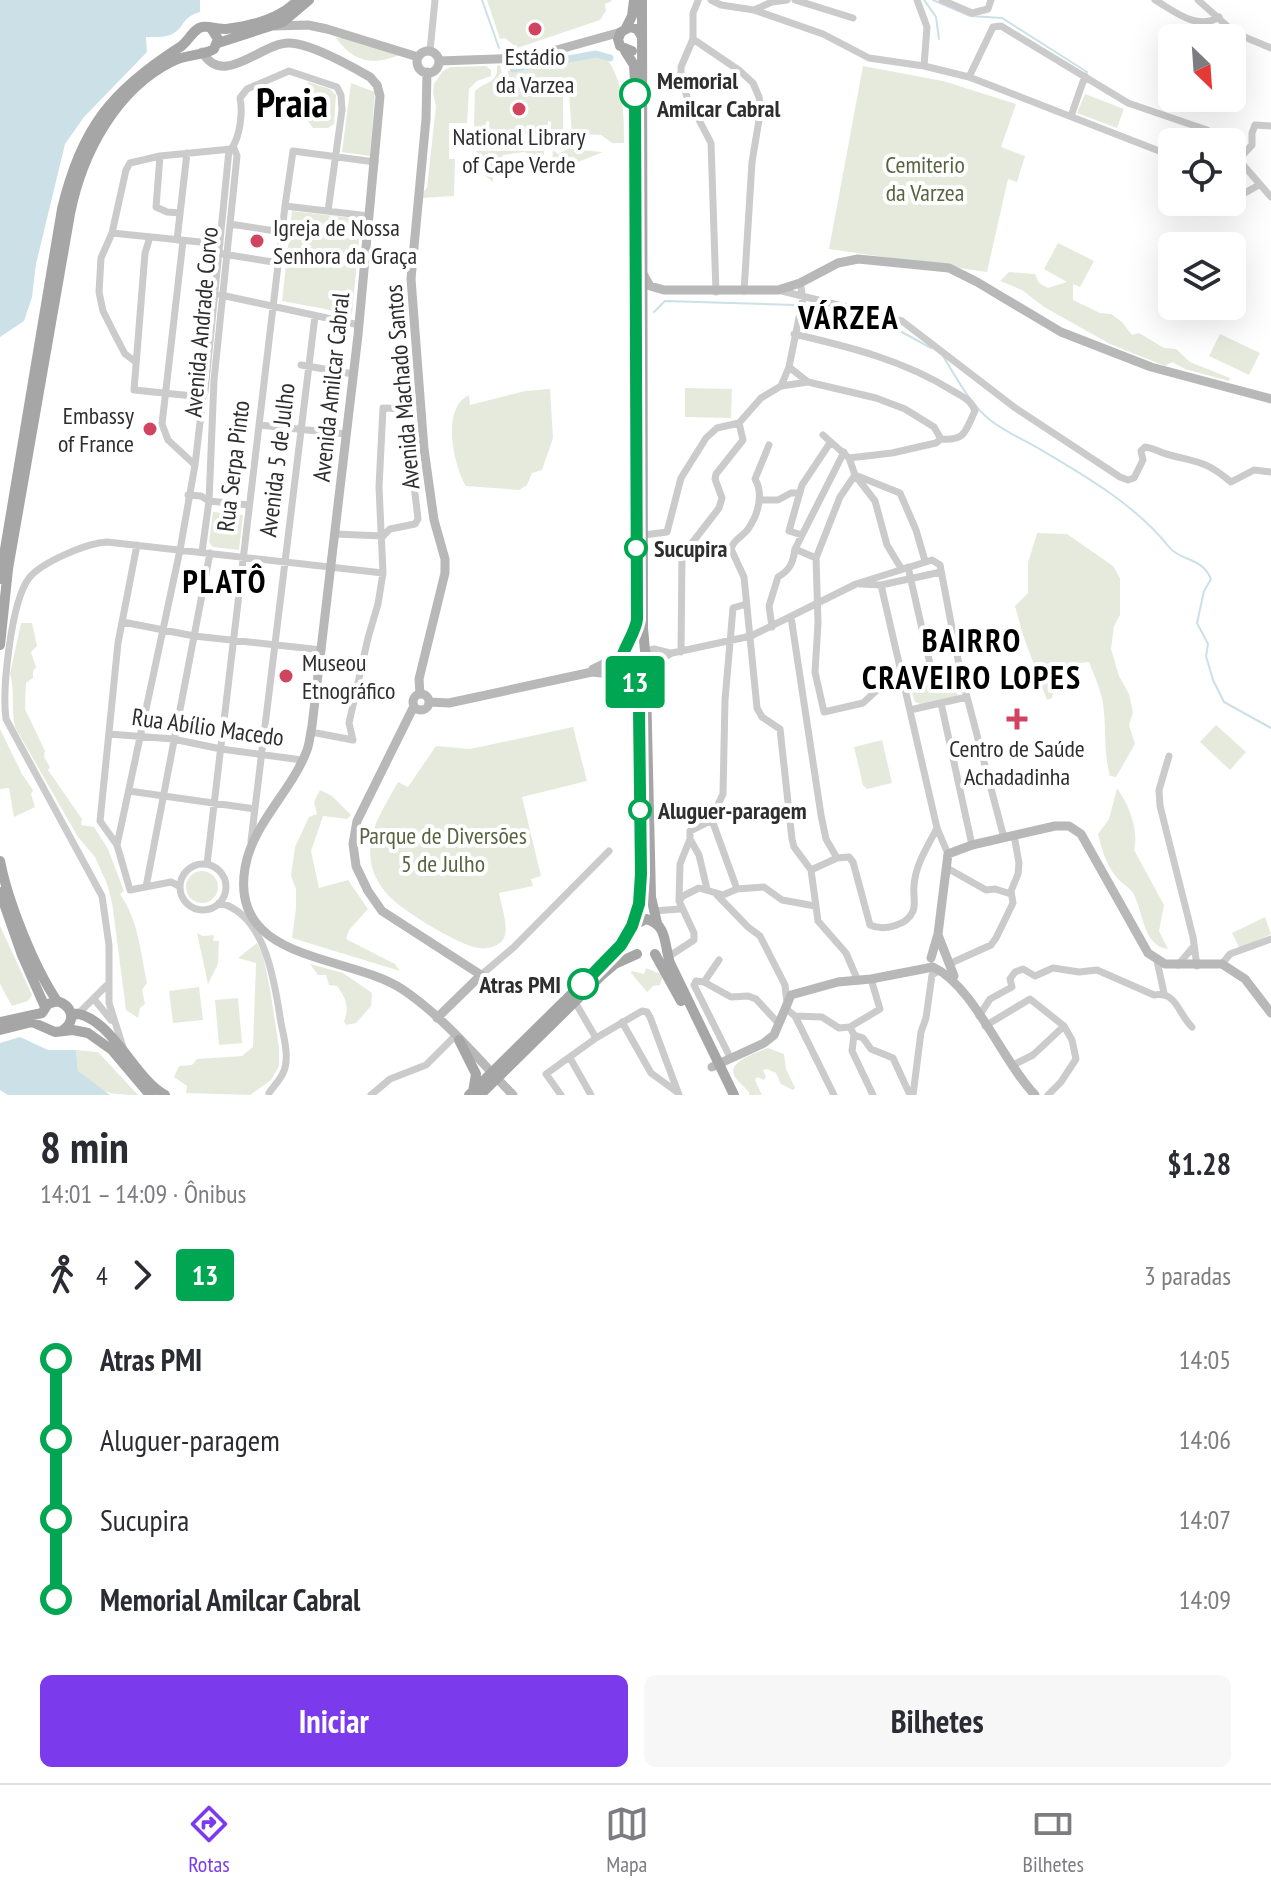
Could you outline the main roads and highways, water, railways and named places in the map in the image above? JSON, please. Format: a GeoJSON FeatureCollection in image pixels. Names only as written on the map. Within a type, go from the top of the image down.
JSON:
{"type":"FeatureCollection","features":[{"type":"Feature","properties":{"kind":"main road"},"geometry":{"type":"LineString","coordinates":[[0,579],[62,209],[71,173],[89,134],[138,75],[200,28],[227,29],[268,20],[283,13],[298,0]]}},
{"type":"Feature","properties":{"kind":"main road"},"geometry":{"type":"LineString","coordinates":[[0,645],[8,569],[70,214],[81,171],[99,133],[134,90],[174,60],[211,51],[218,43],[293,22],[309,0]]}},
{"type":"Feature","properties":{"kind":"main road"},"geometry":{"type":"LineString","coordinates":[[634,0],[632,16],[618,39],[634,65],[635,81],[637,619],[635,633],[620,664],[634,681],[639,709],[641,874],[639,904],[630,929],[629,944],[637,954]]}},
{"type":"Feature","properties":{"kind":"main road"},"geometry":{"type":"LineString","coordinates":[[642,0],[645,651],[648,656],[653,911],[663,930],[668,957],[726,1095]]}},
{"type":"Feature","properties":{"kind":"main road"},"geometry":{"type":"LineString","coordinates":[[211,28],[218,43]]}},
{"type":"Feature","properties":{"kind":"main road"},"geometry":{"type":"LineString","coordinates":[[623,30],[633,28],[641,40]]}},
{"type":"Feature","properties":{"kind":"main road"},"geometry":{"type":"LineString","coordinates":[[192,37],[194,47],[202,52]]}},
{"type":"Feature","properties":{"kind":"main road"},"geometry":{"type":"LineString","coordinates":[[624,50],[636,50],[641,40]]}},
{"type":"Feature","properties":{"kind":"main road"},"geometry":{"type":"LineString","coordinates":[[623,653],[637,647],[645,651]]}},
{"type":"Feature","properties":{"kind":"main road"},"geometry":{"type":"LineString","coordinates":[[629,676],[637,677],[648,669]]}},
{"type":"Feature","properties":{"kind":"main road"},"geometry":{"type":"LineString","coordinates":[[0,861],[37,967],[69,1011],[108,1034],[123,1048],[148,1083],[165,1095]]}},
{"type":"Feature","properties":{"kind":"main road"},"geometry":{"type":"LineString","coordinates":[[0,892],[43,1010],[42,1022],[47,1029]]}},
{"type":"Feature","properties":{"kind":"main road"},"geometry":{"type":"LineString","coordinates":[[495,1077],[613,953],[630,929],[641,920],[657,923]]}},
{"type":"Feature","properties":{"kind":"main road"},"geometry":{"type":"LineString","coordinates":[[474,1094],[615,964],[637,954],[655,954],[664,944]]}},
{"type":"Feature","properties":{"kind":"main road"},"geometry":{"type":"LineString","coordinates":[[655,954],[715,1066],[734,1095]]}},
{"type":"Feature","properties":{"kind":"main road"},"geometry":{"type":"LineString","coordinates":[[0,1030],[43,1010],[69,1011]]}},
{"type":"Feature","properties":{"kind":"main road"},"geometry":{"type":"LineString","coordinates":[[63,1030],[69,1011]]}},
{"type":"Feature","properties":{"kind":"main road"},"geometry":{"type":"LineString","coordinates":[[0,1022],[37,1022],[55,1032],[82,1032],[98,1039],[121,1059],[150,1095]]}},
{"type":"Feature","properties":{"kind":"main road"},"geometry":{"type":"LineString","coordinates":[[457,1038],[476,1074],[474,1094]]}},
{"type":"Feature","properties":{"kind":"waterway"},"geometry":{"type":"LineString","coordinates":[[482,0],[499,48]]}},
{"type":"Feature","properties":{"kind":"waterway"},"geometry":{"type":"LineString","coordinates":[[924,0],[936,17],[939,39]]}},
{"type":"Feature","properties":{"kind":"waterway"},"geometry":{"type":"LineString","coordinates":[[933,0],[970,16],[1002,18],[1087,72]]}},
{"type":"Feature","properties":{"kind":"waterway"},"geometry":{"type":"LineString","coordinates":[[513,69],[596,54],[610,58]]}},
{"type":"Feature","properties":{"kind":"waterway"},"geometry":{"type":"LineString","coordinates":[[654,312],[665,301],[796,305]]}},
{"type":"Feature","properties":{"kind":"waterway"},"geometry":{"type":"LineString","coordinates":[[813,307],[878,319],[931,348]]}},
{"type":"Feature","properties":{"kind":"waterway"},"geometry":{"type":"LineString","coordinates":[[943,356],[970,398],[990,420],[1108,492],[1141,518],[1174,552],[1202,566],[1211,579],[1204,591],[1197,623],[1208,644],[1206,656],[1213,680],[1224,702],[1271,728]]}},
{"type":"Feature","properties":{"kind":"place","name":"Estádio da Varzea"},"geometry":{"type":"Point","coordinates":[535,29]}},
{"type":"Feature","properties":{"kind":"place","name":"Memorial Amilcar Cabral"},"geometry":{"type":"Point","coordinates":[635,94]}},
{"type":"Feature","properties":{"kind":"place","name":"National Library of Cape Verde"},"geometry":{"type":"Point","coordinates":[519,109]}},
{"type":"Feature","properties":{"kind":"place","name":"Igreja de Nossa Senhora da Graça"},"geometry":{"type":"Point","coordinates":[257,241]}},
{"type":"Feature","properties":{"kind":"place","name":"Embassy of France"},"geometry":{"type":"Point","coordinates":[150,429]}},
{"type":"Feature","properties":{"kind":"place","name":"Sucupira"},"geometry":{"type":"Point","coordinates":[636,548]}},
{"type":"Feature","properties":{"kind":"place","name":"Museou Etnográfico"},"geometry":{"type":"Point","coordinates":[286,676]}},
{"type":"Feature","properties":{"kind":"place","name":"Centro de Saúde Achadadinha"},"geometry":{"type":"Point","coordinates":[1017,719]}},
{"type":"Feature","properties":{"kind":"place","name":"Aluguer-paragem"},"geometry":{"type":"Point","coordinates":[640,810]}},
{"type":"Feature","properties":{"kind":"place","name":"Atras PMI"},"geometry":{"type":"Point","coordinates":[583,984]}},
{"type":"Feature","properties":{"kind":"district","name":"Praia"},"geometry":{"type":"Point","coordinates":[292,102]}},
{"type":"Feature","properties":{"kind":"district","name":"VÁRZEA"},"geometry":{"type":"Point","coordinates":[849,317]}},
{"type":"Feature","properties":{"kind":"district","name":"PLATÔ"},"geometry":{"type":"Point","coordinates":[225,581]}},
{"type":"Feature","properties":{"kind":"district","name":"BAIRRO CRAVEIRO LOPES"},"geometry":{"type":"Point","coordinates":[972,658]}},
{"type":"Feature","properties":{"kind":"park label","name":"Cemiterio da Varzea"},"geometry":{"type":"Point","coordinates":[925,178]}},
{"type":"Feature","properties":{"kind":"park label","name":"Parque de Diversões 5 de Julho"},"geometry":{"type":"Point","coordinates":[443,849]}}]}
